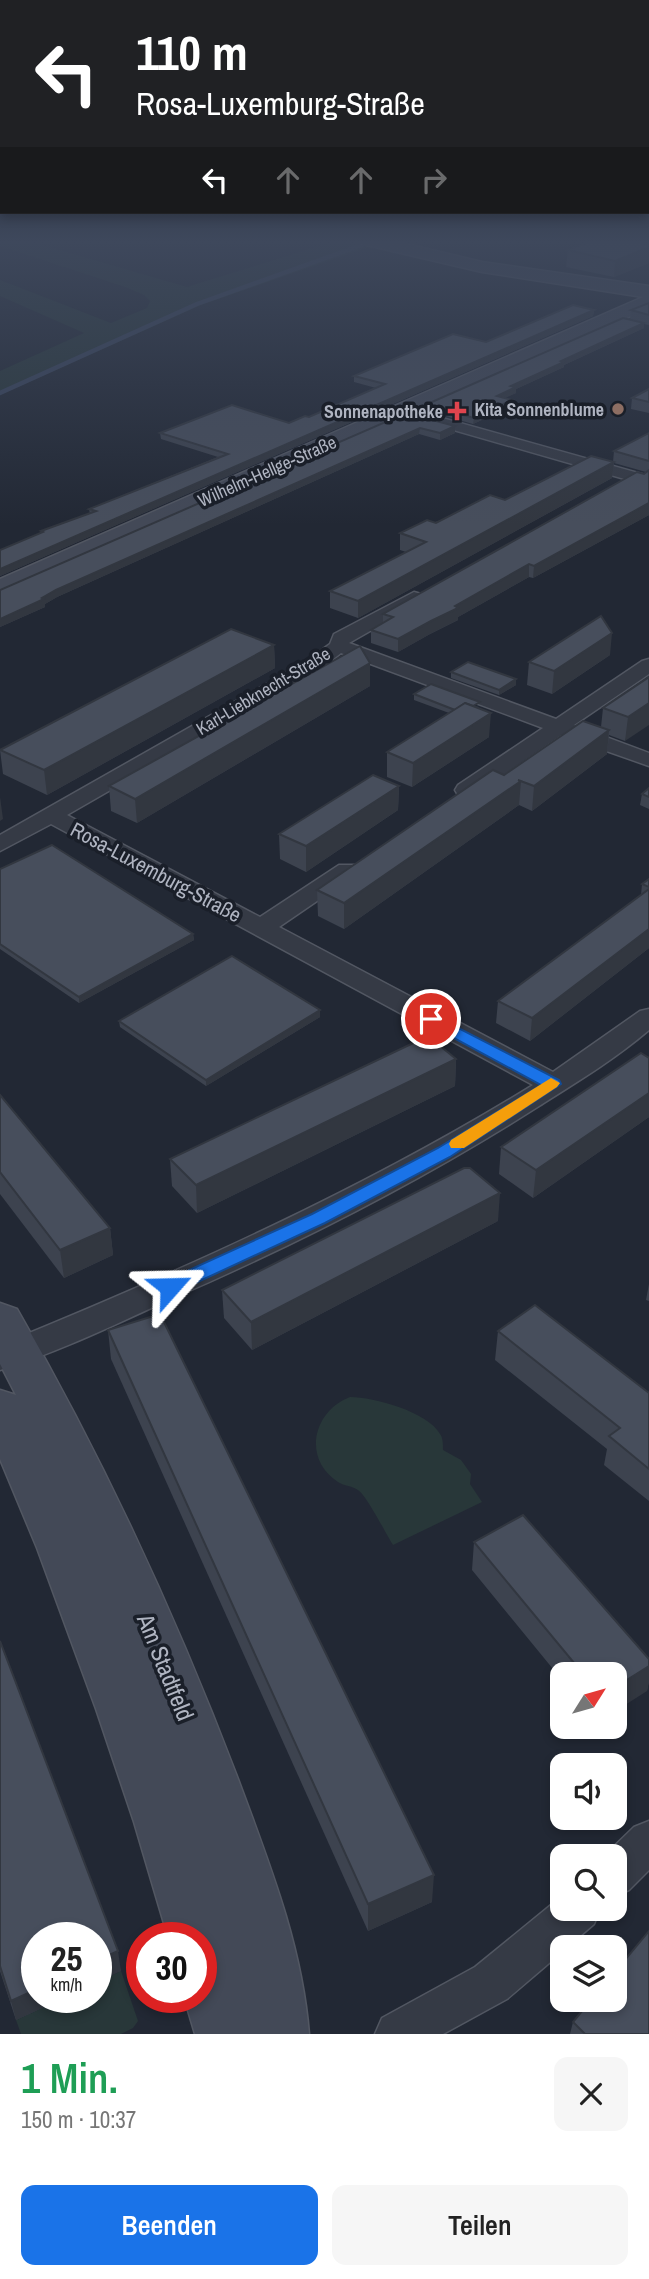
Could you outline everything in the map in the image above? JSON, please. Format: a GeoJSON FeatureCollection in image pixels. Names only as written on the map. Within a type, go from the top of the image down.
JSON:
{"type":"FeatureCollection","features":[{"type":"Feature","properties":{"kind":"main road","name":"Wilhelm-Hellge-Straße"},"geometry":{"type":"LineString","coordinates":[[0,589],[573,335]]}},
{"type":"Feature","properties":{"kind":"main road","name":"Am Stadtfeld"},"geometry":{"type":"LineString","coordinates":[[6,1343],[95,1499],[188,1724],[265,1949],[275,1999],[276,2034]]}},
{"type":"Feature","properties":{"kind":"main road"},"geometry":{"type":"LineString","coordinates":[[0,1409],[51,1515],[110,1668],[148,1769],[195,1922]]}},
{"type":"Feature","properties":{"kind":"main road"},"geometry":{"type":"LineString","coordinates":[[217,1997],[228,2034]]}},
{"type":"Feature","properties":{"kind":"street"},"geometry":{"type":"LineString","coordinates":[[402,411],[641,478]]}},
{"type":"Feature","properties":{"kind":"street"},"geometry":{"type":"LineString","coordinates":[[608,489],[641,478]]}},
{"type":"Feature","properties":{"kind":"street","name":"Karl-Liebknecht-Straße"},"geometry":{"type":"LineString","coordinates":[[0,844],[312,666],[339,646],[341,638],[426,590]]}},
{"type":"Feature","properties":{"kind":"street"},"geometry":{"type":"LineString","coordinates":[[339,646],[649,760]]}},
{"type":"Feature","properties":{"kind":"street"},"geometry":{"type":"LineString","coordinates":[[444,804],[649,666]]}},
{"type":"Feature","properties":{"kind":"street","name":"Rosa-Luxemburg-Straße"},"geometry":{"type":"LineString","coordinates":[[50,815],[553,1084]]}},
{"type":"Feature","properties":{"kind":"street","name":"Rosa-Luxemburg-Straße"},"geometry":{"type":"LineString","coordinates":[[261,928],[364,859]]}},
{"type":"Feature","properties":{"kind":"street"},"geometry":{"type":"LineString","coordinates":[[6,1343],[170,1287],[318,1218],[444,1152],[553,1084],[649,1017]]}},
{"type":"Feature","properties":{"kind":"street"},"geometry":{"type":"LineString","coordinates":[[627,1862],[649,1841]]}},
{"type":"Feature","properties":{"kind":"street"},"geometry":{"type":"LineString","coordinates":[[398,2034],[491,1983],[565,1921]]}},
{"type":"Feature","properties":{"kind":"shaded area"},"geometry":{"type":"Polygon","coordinates":[[[80,335],[134,335],[0,395],[0,371],[80,335]]]}},
{"type":"Feature","properties":{"kind":"shaded area"},"geometry":{"type":"Polygon","coordinates":[[[350,1397],[400,1407],[434,1426],[442,1437],[443,1450],[461,1460],[471,1474],[470,1484],[482,1502],[393,1545],[362,1494],[338,1482],[319,1461],[316,1449],[320,1424],[337,1404],[350,1397]]]}},
{"type":"Feature","properties":{"kind":"shaded area"},"geometry":{"type":"Polygon","coordinates":[[[121,1971],[126,1986],[126,2013],[135,2013],[138,2021],[133,2028],[121,2034],[21,2034],[16,2020],[31,2013],[112,2013],[112,1975],[121,1971]]]}},
{"type":"Feature","properties":{"kind":"building"},"geometry":{"type":"Polygon","coordinates":[[[451,335],[486,342],[503,335],[537,335],[0,569],[0,550],[43,532],[41,531],[96,511],[89,509],[228,454],[160,433],[232,405],[289,423],[385,384],[354,376],[451,335]]]}},
{"type":"Feature","properties":{"kind":"building"},"geometry":{"type":"Polygon","coordinates":[[[584,335],[618,335],[511,386],[516,387],[497,396],[512,400],[474,418],[425,405],[584,335]]]}},
{"type":"Feature","properties":{"kind":"building"},"geometry":{"type":"Polygon","coordinates":[[[649,389],[649,402],[632,398],[649,389]]]}},
{"type":"Feature","properties":{"kind":"building"},"geometry":{"type":"Polygon","coordinates":[[[406,413],[455,426],[440,433],[420,428],[56,590],[42,598],[44,599],[0,619],[0,590],[406,413]]]}},
{"type":"Feature","properties":{"kind":"building"},"geometry":{"type":"Polygon","coordinates":[[[649,433],[649,461],[614,451],[649,433]]]}},
{"type":"Feature","properties":{"kind":"building"},"geometry":{"type":"Polygon","coordinates":[[[591,456],[614,462],[358,601],[330,591],[426,542],[400,533],[427,520],[436,523],[490,495],[505,500],[591,456]]]}},
{"type":"Feature","properties":{"kind":"building"},"geometry":{"type":"Polygon","coordinates":[[[649,470],[649,503],[534,566],[529,564],[455,606],[458,608],[398,639],[371,630],[393,617],[383,614],[637,472],[644,474],[649,470]]]}},
{"type":"Feature","properties":{"kind":"building"},"geometry":{"type":"Polygon","coordinates":[[[601,616],[612,633],[554,671],[529,662],[601,616]]]}},
{"type":"Feature","properties":{"kind":"building"},"geometry":{"type":"Polygon","coordinates":[[[231,629],[274,645],[44,770],[0,750],[231,629]]]}},
{"type":"Feature","properties":{"kind":"building"},"geometry":{"type":"Polygon","coordinates":[[[360,646],[370,663],[135,799],[109,786],[360,646]]]}},
{"type":"Feature","properties":{"kind":"building"},"geometry":{"type":"Polygon","coordinates":[[[468,662],[516,679],[499,690],[451,672],[468,662]]]}},
{"type":"Feature","properties":{"kind":"building"},"geometry":{"type":"Polygon","coordinates":[[[649,677],[649,703],[628,717],[603,708],[649,677]]]}},
{"type":"Feature","properties":{"kind":"building"},"geometry":{"type":"Polygon","coordinates":[[[431,684],[480,702],[473,706],[465,703],[455,710],[414,694],[431,684]]]}},
{"type":"Feature","properties":{"kind":"building"},"geometry":{"type":"Polygon","coordinates":[[[465,703],[491,713],[413,763],[387,752],[465,703]]]}},
{"type":"Feature","properties":{"kind":"building"},"geometry":{"type":"Polygon","coordinates":[[[583,721],[609,730],[534,786],[521,781],[344,903],[317,890],[493,770],[504,775],[583,721]]]}},
{"type":"Feature","properties":{"kind":"building"},"geometry":{"type":"Polygon","coordinates":[[[373,775],[399,786],[306,846],[279,834],[373,775]]]}},
{"type":"Feature","properties":{"kind":"building"},"geometry":{"type":"Polygon","coordinates":[[[649,788],[649,797],[642,794],[649,788]]]}},
{"type":"Feature","properties":{"kind":"building"},"geometry":{"type":"Polygon","coordinates":[[[52,845],[193,934],[79,997],[0,944],[0,869],[52,845]]]}},
{"type":"Feature","properties":{"kind":"building"},"geometry":{"type":"Polygon","coordinates":[[[649,889],[649,929],[532,1018],[498,1001],[649,889]]]}},
{"type":"Feature","properties":{"kind":"building"},"geometry":{"type":"Polygon","coordinates":[[[232,956],[320,1010],[206,1080],[119,1021],[232,956]]]}},
{"type":"Feature","properties":{"kind":"building"},"geometry":{"type":"Polygon","coordinates":[[[428,1036],[456,1059],[196,1185],[170,1159],[428,1036]]]}},
{"type":"Feature","properties":{"kind":"building"},"geometry":{"type":"Polygon","coordinates":[[[641,1053],[649,1058],[649,1093],[536,1170],[501,1147],[641,1053]]]}},
{"type":"Feature","properties":{"kind":"building"},"geometry":{"type":"Polygon","coordinates":[[[0,1095],[110,1228],[60,1250],[0,1172],[0,1095]]]}},
{"type":"Feature","properties":{"kind":"building"},"geometry":{"type":"Polygon","coordinates":[[[464,1168],[470,1168],[500,1193],[251,1322],[222,1290],[464,1168]]]}},
{"type":"Feature","properties":{"kind":"building"},"geometry":{"type":"Polygon","coordinates":[[[535,1305],[649,1393],[649,1469],[609,1436],[620,1428],[498,1331],[535,1305]]]}},
{"type":"Feature","properties":{"kind":"building"},"geometry":{"type":"Polygon","coordinates":[[[160,1314],[434,1875],[368,1904],[108,1330],[160,1314]]]}},
{"type":"Feature","properties":{"kind":"building"},"geometry":{"type":"Polygon","coordinates":[[[523,1515],[649,1659],[649,1666],[627,1680],[627,1662],[573,1662],[474,1542],[523,1515]]]}},
{"type":"Feature","properties":{"kind":"building"},"geometry":{"type":"Polygon","coordinates":[[[0,1641],[107,1922],[21,1922],[21,1996],[11,2001],[0,1966],[0,1641]]]}},
{"type":"Feature","properties":{"kind":"building"},"geometry":{"type":"Polygon","coordinates":[[[649,1931],[649,2034],[585,2034],[573,2022],[581,2012],[627,2012],[627,1957],[649,1931]]]}},
{"type":"Feature","properties":{"kind":"building"},"geometry":{"type":"Polygon","coordinates":[[[112,1935],[118,1951],[112,1954],[112,1935]]]}},
{"type":"Feature","properties":{"kind":"waterway"},"geometry":{"type":"LineString","coordinates":[[0,393],[129,335]]}},
{"type":"Feature","properties":{"kind":"slow traffic"},"geometry":{"type":"LineString","coordinates":[[458,1144],[553,1084],[551,1083]]}},
{"type":"Feature","properties":{"kind":"place","name":"Kita Sonnenblume"},"geometry":{"type":"Point","coordinates":[618,409]}},
{"type":"Feature","properties":{"kind":"place","name":"Sonnenapotheke"},"geometry":{"type":"Point","coordinates":[457,411]}},
{"type":"Feature","properties":{"kind":"route"},"geometry":{"type":"LineString","coordinates":[[170,1287],[318,1218],[444,1152],[553,1084],[431,1019]]}}]}
